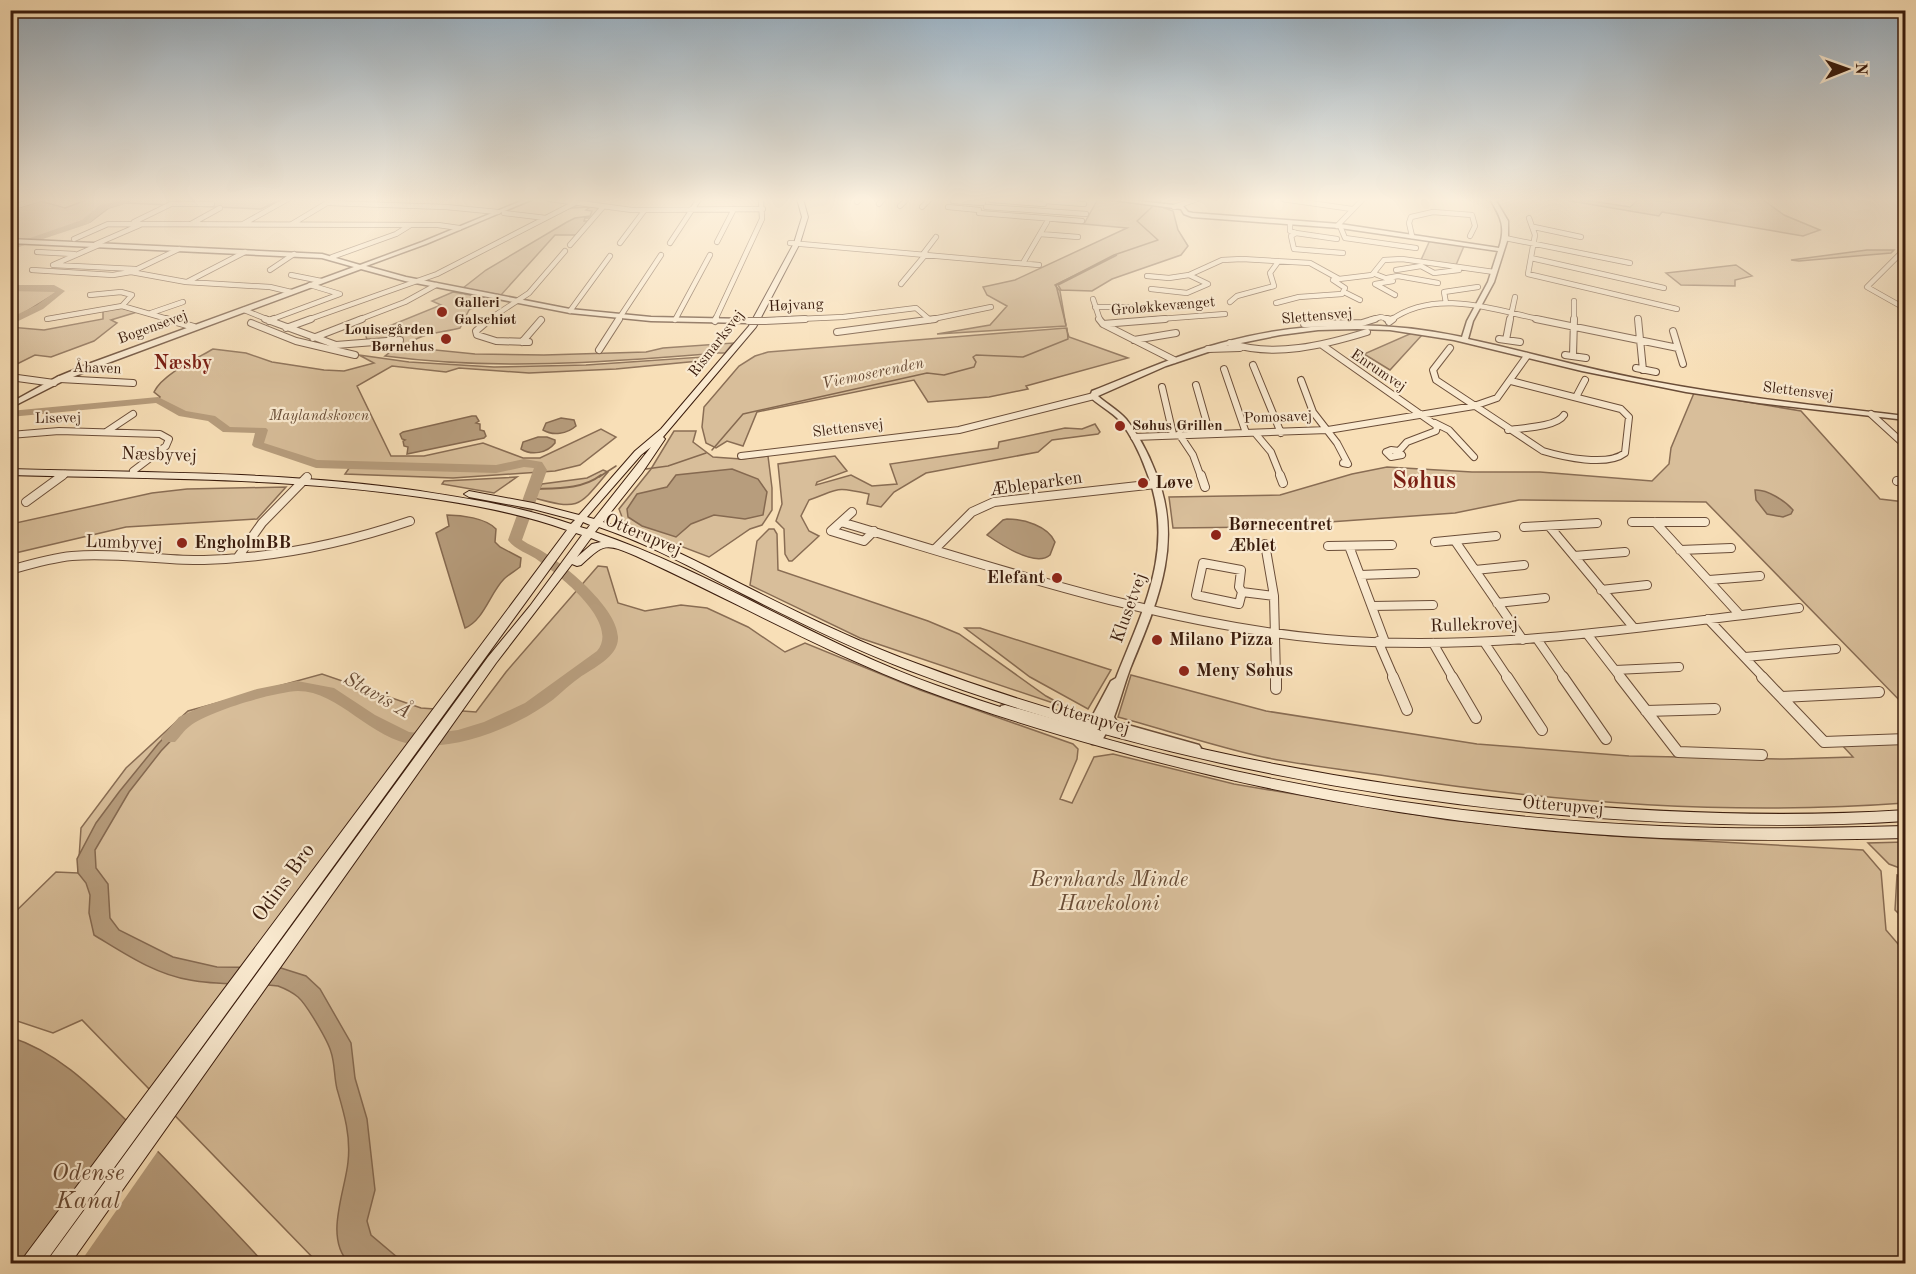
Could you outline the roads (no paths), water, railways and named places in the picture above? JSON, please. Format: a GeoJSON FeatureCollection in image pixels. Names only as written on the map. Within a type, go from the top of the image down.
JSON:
{"type":"FeatureCollection","features":[{"type":"Feature","properties":{"kind":"main road","name":"Rismarksvej"},"geometry":{"type":"LineString","coordinates":[[585,526],[624,468],[664,431],[752,327],[770,297],[787,258]]}},
{"type":"Feature","properties":{"kind":"main road","name":"Rismarksvej"},"geometry":{"type":"LineString","coordinates":[[585,526],[646,462],[664,431]]}},
{"type":"Feature","properties":{"kind":"main road","name":"Næsbyvej"},"geometry":{"type":"LineString","coordinates":[[10,467],[304,480]]}},
{"type":"Feature","properties":{"kind":"main road","name":"Næsbyvej"},"geometry":{"type":"LineString","coordinates":[[10,472],[304,480]]}},
{"type":"Feature","properties":{"kind":"main road","name":"Otterupvej"},"geometry":{"type":"LineString","coordinates":[[304,480],[519,508]]}},
{"type":"Feature","properties":{"kind":"main road","name":"Otterupvej"},"geometry":{"type":"LineString","coordinates":[[304,480],[424,487],[531,511],[661,548],[750,593],[912,667],[1015,704],[1099,729],[1203,768],[1387,804],[1560,826],[1660,833],[1742,835],[1832,835],[1905,831]]}},
{"type":"Feature","properties":{"kind":"main road","name":"Otterupvej"},"geometry":{"type":"LineString","coordinates":[[585,526],[609,541],[657,561],[837,649],[968,700],[1229,760],[1384,790],[1550,809],[1650,817],[1731,819],[1818,819],[1905,815]]}},
{"type":"Feature","properties":{"kind":"main road","name":"Odins Bro"},"geometry":{"type":"LineString","coordinates":[[57,1263],[448,710],[543,570],[563,560],[585,526]]}},
{"type":"Feature","properties":{"kind":"main road"},"geometry":{"type":"LineString","coordinates":[[507,643],[557,581],[563,560],[585,526]]}},
{"type":"Feature","properties":{"kind":"main road"},"geometry":{"type":"LineString","coordinates":[[563,560],[609,541]]}},
{"type":"Feature","properties":{"kind":"main road","name":"Odins Bro"},"geometry":{"type":"LineString","coordinates":[[31,1263],[448,710],[507,643],[557,581]]}},
{"type":"Feature","properties":{"kind":"street"},"geometry":{"type":"LineString","coordinates":[[67,258],[53,265],[133,271],[186,282],[270,287],[291,292]]}},
{"type":"Feature","properties":{"kind":"street"},"geometry":{"type":"LineString","coordinates":[[32,270],[113,275],[133,271],[159,258]]}},
{"type":"Feature","properties":{"kind":"street"},"geometry":{"type":"LineString","coordinates":[[186,282],[232,258]]}},
{"type":"Feature","properties":{"kind":"street"},"geometry":{"type":"LineString","coordinates":[[270,270],[287,258]]}},
{"type":"Feature","properties":{"kind":"street","name":"Højvang"},"geometry":{"type":"LineString","coordinates":[[337,258],[419,282],[570,311],[621,317],[765,321],[843,317],[916,308],[930,320]]}},
{"type":"Feature","properties":{"kind":"street","name":"Bogensevej"},"geometry":{"type":"LineString","coordinates":[[10,406],[57,381],[194,327],[382,258]]}},
{"type":"Feature","properties":{"kind":"street"},"geometry":{"type":"LineString","coordinates":[[286,328],[419,282],[466,258]]}},
{"type":"Feature","properties":{"kind":"street"},"geometry":{"type":"LineString","coordinates":[[530,342],[486,340],[477,335],[476,331],[481,325],[529,293],[559,258]]}},
{"type":"Feature","properties":{"kind":"street"},"geometry":{"type":"LineString","coordinates":[[570,311],[608,258]]}},
{"type":"Feature","properties":{"kind":"street"},"geometry":{"type":"LineString","coordinates":[[599,350],[659,258]]}},
{"type":"Feature","properties":{"kind":"street"},"geometry":{"type":"LineString","coordinates":[[675,320],[708,258]]}},
{"type":"Feature","properties":{"kind":"street"},"geometry":{"type":"LineString","coordinates":[[715,321],[744,258]]}},
{"type":"Feature","properties":{"kind":"street"},"geometry":{"type":"LineString","coordinates":[[901,284],[921,258]]}},
{"type":"Feature","properties":{"kind":"street"},"geometry":{"type":"LineString","coordinates":[[973,258],[1039,265]]}},
{"type":"Feature","properties":{"kind":"street"},"geometry":{"type":"LineString","coordinates":[[1023,263],[1026,258]]}},
{"type":"Feature","properties":{"kind":"street"},"geometry":{"type":"LineString","coordinates":[[1464,341],[1498,258]]}},
{"type":"Feature","properties":{"kind":"street"},"geometry":{"type":"LineString","coordinates":[[1531,258],[1528,274],[1677,309]]}},
{"type":"Feature","properties":{"kind":"street"},"geometry":{"type":"LineString","coordinates":[[1533,258],[1664,288]]}},
{"type":"Feature","properties":{"kind":"street"},"geometry":{"type":"LineString","coordinates":[[1607,258],[1630,263]]}},
{"type":"Feature","properties":{"kind":"street"},"geometry":{"type":"LineString","coordinates":[[1895,258],[1867,287],[1905,309]]}},
{"type":"Feature","properties":{"kind":"street"},"geometry":{"type":"LineString","coordinates":[[1147,276],[1169,278],[1189,275],[1222,260],[1242,259],[1310,263],[1339,279]]}},
{"type":"Feature","properties":{"kind":"street"},"geometry":{"type":"LineString","coordinates":[[1375,274],[1384,261],[1402,259],[1494,272]]}},
{"type":"Feature","properties":{"kind":"street"},"geometry":{"type":"LineString","coordinates":[[1230,302],[1237,296],[1274,286],[1270,273],[1278,262]]}},
{"type":"Feature","properties":{"kind":"street"},"geometry":{"type":"LineString","coordinates":[[1396,270],[1421,266],[1434,273],[1465,268]]}},
{"type":"Feature","properties":{"kind":"street"},"geometry":{"type":"LineString","coordinates":[[1344,292],[1345,288],[1331,280],[1375,274],[1393,281],[1375,284],[1395,295]]}},
{"type":"Feature","properties":{"kind":"street"},"geometry":{"type":"LineString","coordinates":[[291,275],[321,281]]}},
{"type":"Feature","properties":{"kind":"street"},"geometry":{"type":"LineString","coordinates":[[1151,289],[1187,293],[1208,284],[1189,275]]}},
{"type":"Feature","properties":{"kind":"street"},"geometry":{"type":"LineString","coordinates":[[1387,278],[1398,276],[1438,283]]}},
{"type":"Feature","properties":{"kind":"street"},"geometry":{"type":"LineString","coordinates":[[269,321],[340,294],[310,285]]}},
{"type":"Feature","properties":{"kind":"street"},"geometry":{"type":"LineString","coordinates":[[313,338],[405,302],[436,285]]}},
{"type":"Feature","properties":{"kind":"street"},"geometry":{"type":"LineString","coordinates":[[1446,303],[1444,292],[1478,287]]}},
{"type":"Feature","properties":{"kind":"street"},"geometry":{"type":"LineString","coordinates":[[90,295],[121,292],[132,295],[122,306]]}},
{"type":"Feature","properties":{"kind":"street"},"geometry":{"type":"LineString","coordinates":[[1276,303],[1299,297],[1344,292],[1360,300]]}},
{"type":"Feature","properties":{"kind":"street"},"geometry":{"type":"LineString","coordinates":[[1515,297],[1502,339],[1520,342]]}},
{"type":"Feature","properties":{"kind":"street","name":"Groløkkevænget"},"geometry":{"type":"LineString","coordinates":[[1093,299],[1097,316],[1103,324],[1174,360]]}},
{"type":"Feature","properties":{"kind":"street"},"geometry":{"type":"LineString","coordinates":[[151,313],[183,302]]}},
{"type":"Feature","properties":{"kind":"street"},"geometry":{"type":"LineString","coordinates":[[1573,356],[1575,302]]}},
{"type":"Feature","properties":{"kind":"street"},"geometry":{"type":"LineString","coordinates":[[1304,324],[1362,323],[1381,317],[1390,321],[1419,308],[1446,303],[1478,306],[1678,348]]}},
{"type":"Feature","properties":{"kind":"street"},"geometry":{"type":"LineString","coordinates":[[47,319],[122,306],[194,327]]}},
{"type":"Feature","properties":{"kind":"street","name":"Højvang"},"geometry":{"type":"LineString","coordinates":[[837,332],[930,320],[991,307]]}},
{"type":"Feature","properties":{"kind":"street","name":"Groløkkevænget"},"geometry":{"type":"LineString","coordinates":[[1095,307],[1168,307]]}},
{"type":"Feature","properties":{"kind":"street"},"geometry":{"type":"LineString","coordinates":[[244,310],[313,338],[342,346],[400,340]]}},
{"type":"Feature","properties":{"kind":"street","name":"Groløkkevænget"},"geometry":{"type":"LineString","coordinates":[[1103,324],[1226,314]]}},
{"type":"Feature","properties":{"kind":"street"},"geometry":{"type":"LineString","coordinates":[[1638,318],[1640,369],[1656,372]]}},
{"type":"Feature","properties":{"kind":"street"},"geometry":{"type":"LineString","coordinates":[[522,342],[541,320]]}},
{"type":"Feature","properties":{"kind":"street"},"geometry":{"type":"LineString","coordinates":[[251,323],[296,341],[355,355]]}},
{"type":"Feature","properties":{"kind":"street","name":"Slettensvej"},"geometry":{"type":"LineString","coordinates":[[741,456],[959,430],[1094,396],[1095,393],[1174,360],[1230,343],[1295,331],[1358,327],[1411,331],[1464,341],[1675,388],[1905,418]]}},
{"type":"Feature","properties":{"kind":"street"},"geometry":{"type":"LineString","coordinates":[[1673,331],[1683,364]]}},
{"type":"Feature","properties":{"kind":"street"},"geometry":{"type":"LineString","coordinates":[[1207,349],[1322,345],[1367,332]]}},
{"type":"Feature","properties":{"kind":"street","name":"Groløkkevænget"},"geometry":{"type":"LineString","coordinates":[[1134,340],[1176,333]]}},
{"type":"Feature","properties":{"kind":"street"},"geometry":{"type":"LineString","coordinates":[[1230,343],[1244,348]]}},
{"type":"Feature","properties":{"kind":"street","name":"Enrumvej"},"geometry":{"type":"LineString","coordinates":[[1322,345],[1422,415]]}},
{"type":"Feature","properties":{"kind":"street"},"geometry":{"type":"LineString","coordinates":[[1450,348],[1433,370],[1436,380],[1536,448],[1552,454],[1602,460],[1620,457],[1625,453],[1629,417],[1627,413],[1613,406],[1510,381]]}},
{"type":"Feature","properties":{"kind":"street"},"geometry":{"type":"LineString","coordinates":[[1565,355],[1586,358]]}},
{"type":"Feature","properties":{"kind":"street","name":"Pomosavej"},"geometry":{"type":"LineString","coordinates":[[1134,437],[1328,430],[1474,406],[1497,398],[1527,356]]}},
{"type":"Feature","properties":{"kind":"street"},"geometry":{"type":"LineString","coordinates":[[1253,365],[1281,433]]}},
{"type":"Feature","properties":{"kind":"street"},"geometry":{"type":"LineString","coordinates":[[1224,369],[1246,433]]}},
{"type":"Feature","properties":{"kind":"street","name":"Åhaven"},"geometry":{"type":"LineString","coordinates":[[10,377],[133,383]]}},
{"type":"Feature","properties":{"kind":"street"},"geometry":{"type":"LineString","coordinates":[[1301,380],[1307,389],[1314,413],[1345,453],[1348,464],[1343,463]]}},
{"type":"Feature","properties":{"kind":"street"},"geometry":{"type":"LineString","coordinates":[[1576,397],[1586,380]]}},
{"type":"Feature","properties":{"kind":"street"},"geometry":{"type":"LineString","coordinates":[[1196,385],[1210,434]]}},
{"type":"Feature","properties":{"kind":"street"},"geometry":{"type":"LineString","coordinates":[[1162,387],[1176,434],[1193,454],[1205,486]]}},
{"type":"Feature","properties":{"kind":"street","name":"Klusetvej"},"geometry":{"type":"LineString","coordinates":[[1094,396],[1116,412],[1134,437],[1156,484],[1162,505],[1164,547],[1160,582],[1151,610],[1099,729]]}},
{"type":"Feature","properties":{"kind":"street","name":"Lisevej"},"geometry":{"type":"LineString","coordinates":[[106,432],[133,414]]}},
{"type":"Feature","properties":{"kind":"street"},"geometry":{"type":"LineString","coordinates":[[1871,414],[1905,446]]}},
{"type":"Feature","properties":{"kind":"street"},"geometry":{"type":"LineString","coordinates":[[1422,415],[1449,430],[1474,457]]}},
{"type":"Feature","properties":{"kind":"street"},"geometry":{"type":"LineString","coordinates":[[1508,430],[1553,423],[1562,419],[1564,415]]}},
{"type":"Feature","properties":{"kind":"street"},"geometry":{"type":"LineString","coordinates":[[1399,451],[1407,442],[1436,431],[1438,428],[1435,423]]}},
{"type":"Feature","properties":{"kind":"street","name":"Lisevej"},"geometry":{"type":"LineString","coordinates":[[10,435],[58,431],[106,432],[160,434],[169,439],[166,446],[133,471]]}},
{"type":"Feature","properties":{"kind":"street"},"geometry":{"type":"LineString","coordinates":[[1256,433],[1271,452],[1283,483]]}},
{"type":"Feature","properties":{"kind":"street"},"geometry":{"type":"LineString","coordinates":[[26,502],[65,474]]}},
{"type":"Feature","properties":{"kind":"street"},"geometry":{"type":"LineString","coordinates":[[238,557],[261,523],[304,480]]}},
{"type":"Feature","properties":{"kind":"street"},"geometry":{"type":"LineString","coordinates":[[1897,481],[1905,482]]}},
{"type":"Feature","properties":{"kind":"street","name":"Æbleparken"},"geometry":{"type":"LineString","coordinates":[[935,549],[972,512],[994,502],[1156,484]]}},
{"type":"Feature","properties":{"kind":"street"},"geometry":{"type":"LineString","coordinates":[[852,512],[831,531],[864,541],[874,531]]}},
{"type":"Feature","properties":{"kind":"street","name":"Lumbyvej"},"geometry":{"type":"LineString","coordinates":[[10,570],[42,561],[74,556],[107,555],[167,560],[273,553],[370,534],[410,521]]}},
{"type":"Feature","properties":{"kind":"street"},"geometry":{"type":"LineString","coordinates":[[841,522],[1087,594],[1151,610]]}},
{"type":"Feature","properties":{"kind":"street"},"geometry":{"type":"LineString","coordinates":[[1632,522],[1705,522]]}},
{"type":"Feature","properties":{"kind":"street"},"geometry":{"type":"LineString","coordinates":[[1655,522],[1740,615]]}},
{"type":"Feature","properties":{"kind":"street"},"geometry":{"type":"LineString","coordinates":[[1524,527],[1597,523]]}},
{"type":"Feature","properties":{"kind":"street"},"geometry":{"type":"LineString","coordinates":[[1549,526],[1634,628]]}},
{"type":"Feature","properties":{"kind":"street"},"geometry":{"type":"LineString","coordinates":[[1435,542],[1497,536]]}},
{"type":"Feature","properties":{"kind":"street"},"geometry":{"type":"LineString","coordinates":[[1455,541],[1523,640]]}},
{"type":"Feature","properties":{"kind":"street"},"geometry":{"type":"LineString","coordinates":[[1265,544],[1274,596],[1276,689]]}},
{"type":"Feature","properties":{"kind":"street"},"geometry":{"type":"LineString","coordinates":[[1328,546],[1392,545]]}},
{"type":"Feature","properties":{"kind":"street"},"geometry":{"type":"LineString","coordinates":[[1348,546],[1372,606],[1407,710]]}},
{"type":"Feature","properties":{"kind":"street"},"geometry":{"type":"LineString","coordinates":[[1680,550],[1731,548]]}},
{"type":"Feature","properties":{"kind":"street"},"geometry":{"type":"LineString","coordinates":[[1574,556],[1624,552]]}},
{"type":"Feature","properties":{"kind":"street"},"geometry":{"type":"LineString","coordinates":[[1203,563],[1241,570],[1239,587],[1242,592],[1239,604],[1196,595],[1203,563]]}},
{"type":"Feature","properties":{"kind":"street"},"geometry":{"type":"LineString","coordinates":[[1475,570],[1524,565]]}},
{"type":"Feature","properties":{"kind":"street"},"geometry":{"type":"LineString","coordinates":[[1360,575],[1415,573]]}},
{"type":"Feature","properties":{"kind":"street"},"geometry":{"type":"LineString","coordinates":[[1709,580],[1760,576]]}},
{"type":"Feature","properties":{"kind":"street"},"geometry":{"type":"LineString","coordinates":[[1601,590],[1647,585]]}},
{"type":"Feature","properties":{"kind":"street"},"geometry":{"type":"LineString","coordinates":[[1242,592],[1274,596]]}},
{"type":"Feature","properties":{"kind":"street"},"geometry":{"type":"LineString","coordinates":[[1497,603],[1545,598]]}},
{"type":"Feature","properties":{"kind":"street"},"geometry":{"type":"LineString","coordinates":[[1372,606],[1433,604]]}},
{"type":"Feature","properties":{"kind":"street","name":"Rullekrovej"},"geometry":{"type":"LineString","coordinates":[[1151,610],[1222,625],[1275,632],[1433,643],[1537,639],[1799,608]]}},
{"type":"Feature","properties":{"kind":"street"},"geometry":{"type":"LineString","coordinates":[[1708,619],[1824,742],[1905,740]]}},
{"type":"Feature","properties":{"kind":"street"},"geometry":{"type":"LineString","coordinates":[[1587,634],[1678,752],[1762,755]]}},
{"type":"Feature","properties":{"kind":"street"},"geometry":{"type":"LineString","coordinates":[[1537,639],[1606,738]]}},
{"type":"Feature","properties":{"kind":"street"},"geometry":{"type":"LineString","coordinates":[[1484,642],[1542,730]]}},
{"type":"Feature","properties":{"kind":"street"},"geometry":{"type":"LineString","coordinates":[[1433,643],[1476,718]]}},
{"type":"Feature","properties":{"kind":"street"},"geometry":{"type":"LineString","coordinates":[[1745,657],[1836,649]]}},
{"type":"Feature","properties":{"kind":"street"},"geometry":{"type":"LineString","coordinates":[[1615,670],[1679,667]]}},
{"type":"Feature","properties":{"kind":"street","name":"Klusetvej"},"geometry":{"type":"LineString","coordinates":[[1099,729],[1113,686],[1123,674]]}},
{"type":"Feature","properties":{"kind":"street"},"geometry":{"type":"LineString","coordinates":[[1782,697],[1880,692]]}},
{"type":"Feature","properties":{"kind":"street"},"geometry":{"type":"LineString","coordinates":[[1646,711],[1715,709]]}},
{"type":"Feature","properties":{"kind":"water"},"geometry":{"type":"Polygon","coordinates":[[[476,416],[479,421],[476,423],[480,424],[480,430],[484,431],[486,436],[484,438],[407,454],[408,447],[404,446],[403,441],[405,440],[400,434],[403,432],[476,416]]]}},
{"type":"Feature","properties":{"kind":"water"},"geometry":{"type":"Polygon","coordinates":[[[561,418],[574,420],[576,426],[560,433],[543,430],[546,423],[561,418]]]}},
{"type":"Feature","properties":{"kind":"water"},"geometry":{"type":"Polygon","coordinates":[[[538,437],[547,437],[555,440],[555,443],[539,452],[521,449],[523,442],[538,437]]]}},
{"type":"Feature","properties":{"kind":"water"},"geometry":{"type":"Polygon","coordinates":[[[732,469],[758,479],[767,492],[763,515],[745,519],[714,515],[691,524],[676,537],[642,526],[628,517],[627,509],[637,494],[667,487],[676,475],[732,469]]]}},
{"type":"Feature","properties":{"kind":"water"},"geometry":{"type":"Polygon","coordinates":[[[1755,490],[1765,491],[1781,499],[1793,510],[1791,514],[1783,517],[1767,514],[1756,500],[1755,490]]]}},
{"type":"Feature","properties":{"kind":"water"},"geometry":{"type":"Polygon","coordinates":[[[447,515],[473,518],[492,525],[496,529],[495,542],[521,558],[520,567],[504,579],[482,613],[465,628],[436,533],[449,526],[447,515]]]}},
{"type":"Feature","properties":{"kind":"water"},"geometry":{"type":"Polygon","coordinates":[[[1007,519],[1028,522],[1052,536],[1055,542],[1050,555],[1036,559],[1027,557],[987,535],[1007,519]]]}},
{"type":"Feature","properties":{"kind":"water"},"geometry":{"type":"Polygon","coordinates":[[[179,722],[186,725],[161,751],[129,792],[95,850],[96,868],[108,884],[110,918],[119,930],[173,957],[217,967],[281,968],[306,976],[320,989],[351,1043],[355,1078],[367,1119],[375,1190],[367,1221],[371,1235],[404,1263],[349,1263],[342,1253],[337,1228],[349,1143],[329,1047],[302,1001],[278,986],[201,982],[164,973],[94,935],[89,913],[90,895],[86,883],[78,873],[77,859],[96,823],[119,792],[179,722]]]}},
{"type":"Feature","properties":{"kind":"water","name":"Odense Kanal"},"geometry":{"type":"Polygon","coordinates":[[[10,1037],[44,1052],[88,1084],[163,1156],[264,1263],[11,1263],[10,1037]]]}},
{"type":"Feature","properties":{"kind":"waterway","name":"Viemoserenden"},"geometry":{"type":"LineString","coordinates":[[1066,325],[1056,285],[1107,258]]}},
{"type":"Feature","properties":{"kind":"waterway","name":"Stavis Å"},"geometry":{"type":"LineString","coordinates":[[10,288],[54,288],[61,291],[40,307],[10,322]]}},
{"type":"Feature","properties":{"kind":"waterway","name":"Viemoserenden"},"geometry":{"type":"LineString","coordinates":[[712,450],[743,414],[927,373],[944,375],[974,367],[976,362],[973,357],[976,355],[1023,357],[1068,339],[1067,328]]}},
{"type":"Feature","properties":{"kind":"waterway","name":"Stavis Å"},"geometry":{"type":"LineString","coordinates":[[10,414],[158,400],[183,414],[211,418],[227,430],[262,430],[258,445],[316,464],[496,469],[524,463],[538,465],[541,470],[515,540],[551,563],[580,588],[604,617],[611,636],[607,649],[597,659],[572,675],[537,703],[505,720],[458,736],[428,740],[403,736],[369,719],[328,692],[297,686],[257,694],[206,711],[185,721],[169,738]]}},
{"type":"Feature","properties":{"kind":"waterway","name":"Viemoserenden"},"geometry":{"type":"LineString","coordinates":[[646,469],[668,466],[706,453]]}},
{"type":"Feature","properties":{"kind":"waterway","name":"Viemoserenden"},"geometry":{"type":"LineString","coordinates":[[599,477],[616,466]]}},
{"type":"Feature","properties":{"kind":"waterway","name":"Viemoserenden"},"geometry":{"type":"LineString","coordinates":[[532,489],[577,486],[601,475]]}},
{"type":"Feature","properties":{"kind":"place","name":"Galleri Galschiøt"},"geometry":{"type":"Point","coordinates":[442,312]}},
{"type":"Feature","properties":{"kind":"place","name":"Louisegården Børnehus"},"geometry":{"type":"Point","coordinates":[446,339]}},
{"type":"Feature","properties":{"kind":"place","name":"Søhus Grillen"},"geometry":{"type":"Point","coordinates":[1120,426]}},
{"type":"Feature","properties":{"kind":"place","name":"Løve"},"geometry":{"type":"Point","coordinates":[1143,483]}},
{"type":"Feature","properties":{"kind":"place","name":"Børnecentret Æblet"},"geometry":{"type":"Point","coordinates":[1216,535]}},
{"type":"Feature","properties":{"kind":"place","name":"EngholmBB"},"geometry":{"type":"Point","coordinates":[182,543]}},
{"type":"Feature","properties":{"kind":"place","name":"Elefant"},"geometry":{"type":"Point","coordinates":[1057,578]}},
{"type":"Feature","properties":{"kind":"place","name":"Milano Pizza"},"geometry":{"type":"Point","coordinates":[1157,640]}},
{"type":"Feature","properties":{"kind":"place","name":"Meny Søhus"},"geometry":{"type":"Point","coordinates":[1184,671]}},
{"type":"Feature","properties":{"kind":"district","name":"Næsby"},"geometry":{"type":"Point","coordinates":[183,364]}},
{"type":"Feature","properties":{"kind":"district","name":"Søhus"},"geometry":{"type":"Point","coordinates":[1424,482]}},
{"type":"Feature","properties":{"kind":"park label","name":"Maylandskoven"},"geometry":{"type":"Point","coordinates":[319,416]}},
{"type":"Feature","properties":{"kind":"park label","name":"Bernhards Minde Havekoloni"},"geometry":{"type":"Point","coordinates":[1109,892]}}]}
